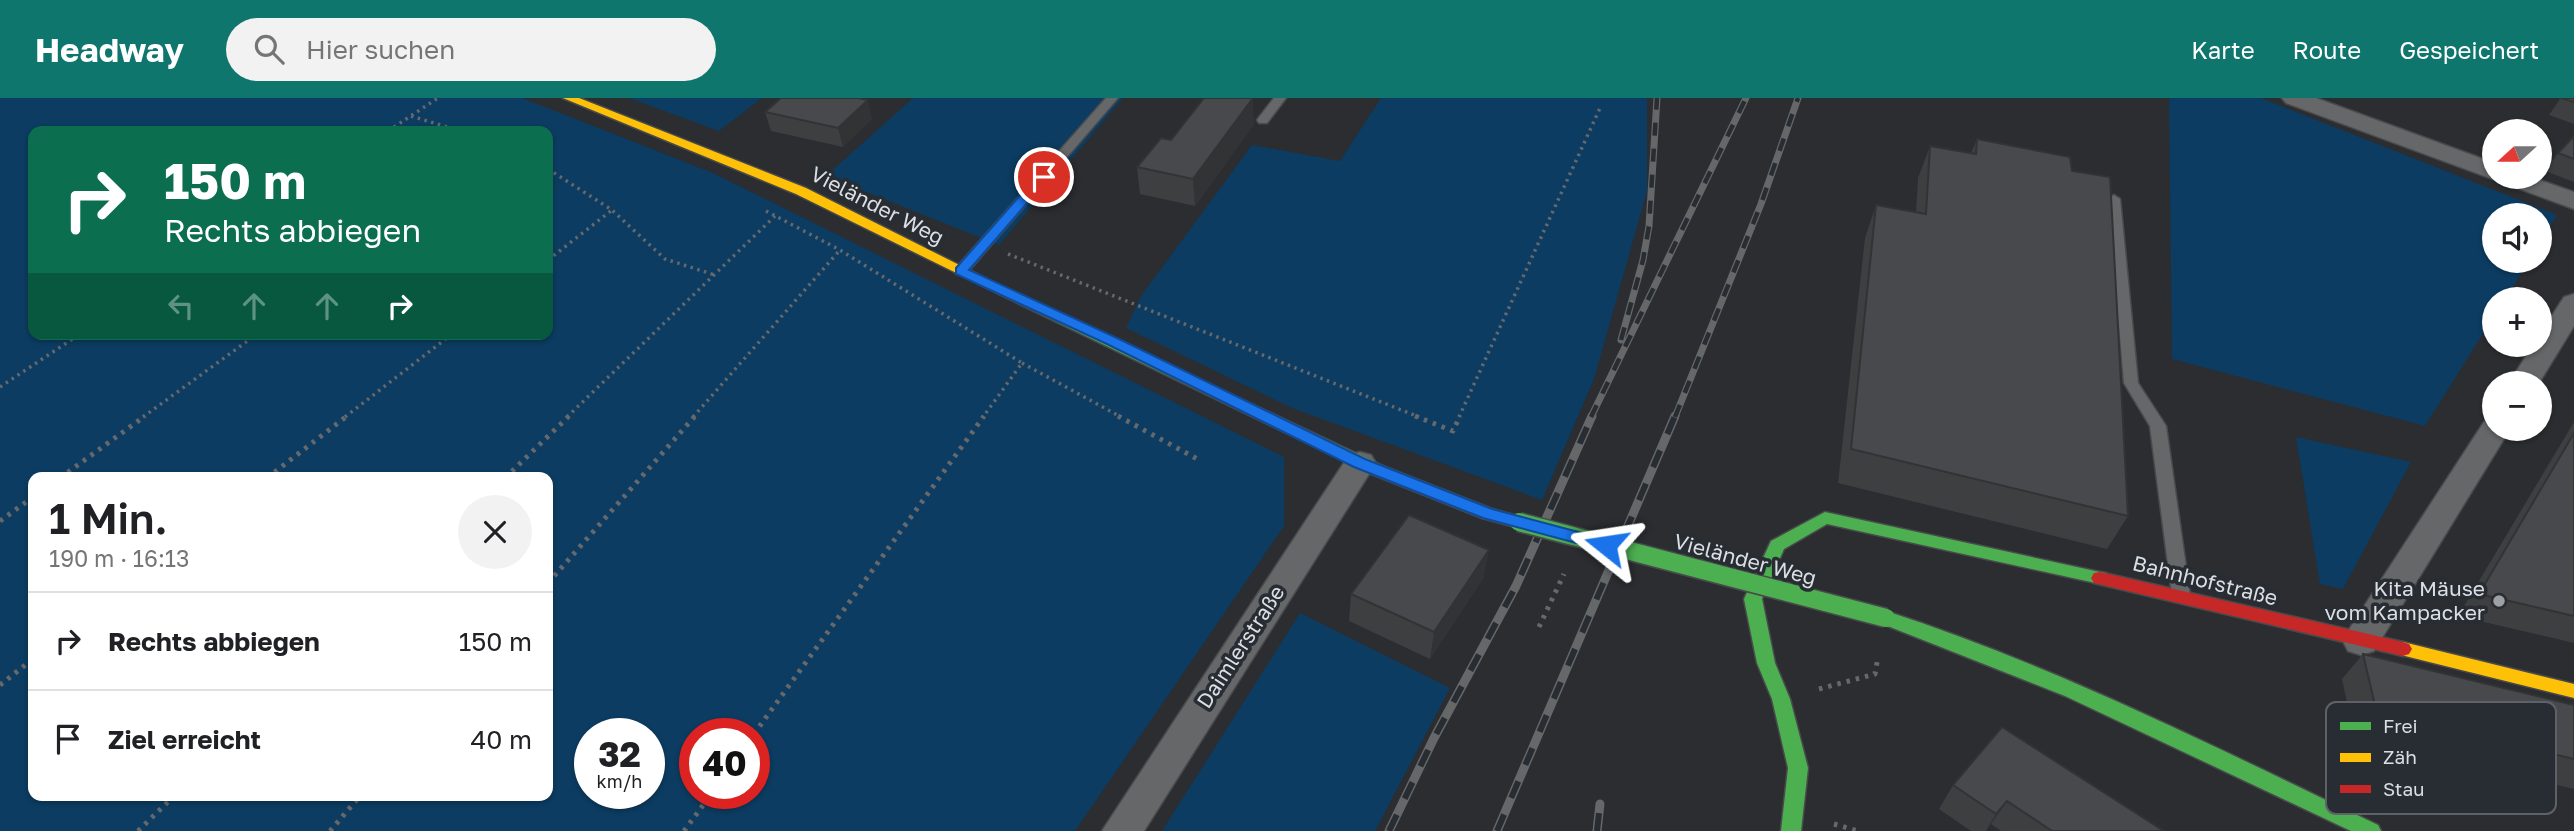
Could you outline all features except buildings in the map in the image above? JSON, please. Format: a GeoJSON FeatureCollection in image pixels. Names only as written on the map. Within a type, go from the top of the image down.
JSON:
{"type":"FeatureCollection","features":[{"type":"Feature","properties":{"kind":"street","name":"Vieländer Weg"},"geometry":{"type":"LineString","coordinates":[[569,98],[801,191],[1360,463],[1488,514],[1886,618],[1956,640],[2087,696],[2326,810]]}},
{"type":"Feature","properties":{"kind":"street"},"geometry":{"type":"LineString","coordinates":[[2294,98],[2482,168]]}},
{"type":"Feature","properties":{"kind":"street"},"geometry":{"type":"LineString","coordinates":[[2541,189],[2574,201]]}},
{"type":"Feature","properties":{"kind":"street"},"geometry":{"type":"LineString","coordinates":[[2532,371],[2574,303]]}},
{"type":"Feature","properties":{"kind":"street"},"geometry":{"type":"LineString","coordinates":[[2361,641],[2487,441]]}},
{"type":"Feature","properties":{"kind":"street","name":"Daimlerstraße"},"geometry":{"type":"LineString","coordinates":[[1122,831],[1360,463]]}},
{"type":"Feature","properties":{"kind":"street","name":"Bahnhofstraße"},"geometry":{"type":"LineString","coordinates":[[1781,699],[1766,663],[1753,599],[1777,545],[1825,518],[2181,595],[2574,691]]}},
{"type":"Feature","properties":{"kind":"street"},"geometry":{"type":"LineString","coordinates":[[1781,699],[1798,768],[1791,831]]}},
{"type":"Feature","properties":{"kind":"street","name":"Vieländer Weg"},"geometry":{"type":"LineString","coordinates":[[2335,814],[2371,831]]}},
{"type":"Feature","properties":{"kind":"lane"},"geometry":{"type":"LineString","coordinates":[[961,271],[1112,98]]}},
{"type":"Feature","properties":{"kind":"lane"},"geometry":{"type":"LineString","coordinates":[[1263,120],[1280,98]]}},
{"type":"Feature","properties":{"kind":"lane"},"geometry":{"type":"LineString","coordinates":[[2113,199],[2131,383],[2158,426],[2181,595]]}},
{"type":"Feature","properties":{"kind":"path"},"geometry":{"type":"LineString","coordinates":[[396,126],[438,98]]}},
{"type":"Feature","properties":{"kind":"path"},"geometry":{"type":"LineString","coordinates":[[984,244],[1453,431],[1601,106]]}},
{"type":"Feature","properties":{"kind":"path"},"geometry":{"type":"LineString","coordinates":[[411,116],[444,126]]}},
{"type":"Feature","properties":{"kind":"path"},"geometry":{"type":"LineString","coordinates":[[553,172],[612,210],[665,259],[716,275]]}},
{"type":"Feature","properties":{"kind":"path"},"geometry":{"type":"LineString","coordinates":[[511,472],[801,191]]}},
{"type":"Feature","properties":{"kind":"path"},"geometry":{"type":"LineString","coordinates":[[755,205],[840,250],[1022,363],[1201,461]]}},
{"type":"Feature","properties":{"kind":"path"},"geometry":{"type":"LineString","coordinates":[[553,256],[612,210]]}},
{"type":"Feature","properties":{"kind":"path"},"geometry":{"type":"LineString","coordinates":[[553,577],[840,250]]}},
{"type":"Feature","properties":{"kind":"path"},"geometry":{"type":"LineString","coordinates":[[0,387],[71,340]]}},
{"type":"Feature","properties":{"kind":"path"},"geometry":{"type":"LineString","coordinates":[[68,472],[249,340]]}},
{"type":"Feature","properties":{"kind":"path"},"geometry":{"type":"LineString","coordinates":[[275,472],[444,340]]}},
{"type":"Feature","properties":{"kind":"path"},"geometry":{"type":"LineString","coordinates":[[766,718],[1022,363]]}},
{"type":"Feature","properties":{"kind":"path"},"geometry":{"type":"LineString","coordinates":[[0,521],[28,501]]}},
{"type":"Feature","properties":{"kind":"path"},"geometry":{"type":"LineString","coordinates":[[1539,627],[1566,572]]}},
{"type":"Feature","properties":{"kind":"path"},"geometry":{"type":"LineString","coordinates":[[1781,699],[1875,674],[1886,618]]}},
{"type":"Feature","properties":{"kind":"path"},"geometry":{"type":"LineString","coordinates":[[0,684],[28,663]]}},
{"type":"Feature","properties":{"kind":"path"},"geometry":{"type":"LineString","coordinates":[[138,831],[169,801]]}},
{"type":"Feature","properties":{"kind":"path"},"geometry":{"type":"LineString","coordinates":[[330,831],[356,801]]}},
{"type":"Feature","properties":{"kind":"path"},"geometry":{"type":"LineString","coordinates":[[684,831],[700,809]]}},
{"type":"Feature","properties":{"kind":"shaded area"},"geometry":{"type":"Polygon","coordinates":[[[0,98],[522,98],[713,173],[1284,457],[1284,526],[1075,831],[0,831],[0,98]]]}},
{"type":"Feature","properties":{"kind":"shaded area"},"geometry":{"type":"Polygon","coordinates":[[[629,98],[762,98],[719,131],[629,98]]]}},
{"type":"Feature","properties":{"kind":"shaded area"},"geometry":{"type":"Polygon","coordinates":[[[913,98],[1123,98],[999,245],[826,176],[913,98]]]}},
{"type":"Feature","properties":{"kind":"shaded area"},"geometry":{"type":"Polygon","coordinates":[[[1381,98],[1647,98],[1647,191],[1594,379],[1542,500],[1292,408],[1126,328],[1141,296],[1252,145],[1340,161],[1381,98]]]}},
{"type":"Feature","properties":{"kind":"shaded area"},"geometry":{"type":"Polygon","coordinates":[[[2169,98],[2261,98],[2482,185],[2482,189],[2491,189],[2527,203],[2482,203],[2482,273],[2521,273],[2513,287],[2482,287],[2482,335],[2425,426],[2172,359],[2169,98]]]}},
{"type":"Feature","properties":{"kind":"shaded area"},"geometry":{"type":"Polygon","coordinates":[[[2296,437],[2411,462],[2343,589],[2320,584],[2296,437]]]}},
{"type":"Feature","properties":{"kind":"shaded area"},"geometry":{"type":"Polygon","coordinates":[[[1300,613],[1450,688],[1375,831],[1162,831],[1300,613]]]}},
{"type":"Feature","properties":{"kind":"railway"},"geometry":{"type":"LineString","coordinates":[[1621,340],[1643,260],[1649,226],[1657,98]]}},
{"type":"Feature","properties":{"kind":"railway"},"geometry":{"type":"LineString","coordinates":[[1591,417],[1746,98]]}},
{"type":"Feature","properties":{"kind":"railway"},"geometry":{"type":"LineString","coordinates":[[1675,417],[1761,204],[1798,98]]}},
{"type":"Feature","properties":{"kind":"railway"},"geometry":{"type":"LineString","coordinates":[[1389,831],[1434,738],[1516,586],[1592,416]]}},
{"type":"Feature","properties":{"kind":"railway"},"geometry":{"type":"LineString","coordinates":[[1497,831],[1675,416]]}},
{"type":"Feature","properties":{"kind":"railway"},"geometry":{"type":"LineString","coordinates":[[1597,831],[1600,804]]}},
{"type":"Feature","properties":{"kind":"traffic: fast"},"geometry":{"type":"LineString","coordinates":[[1004,291],[1375,469]]}},
{"type":"Feature","properties":{"kind":"traffic: fast"},"geometry":{"type":"LineString","coordinates":[[1791,831],[1798,768],[1781,699],[1766,663],[1753,599],[1777,545],[1825,518],[2100,578]]}},
{"type":"Feature","properties":{"kind":"traffic: fast"},"geometry":{"type":"LineString","coordinates":[[1519,522],[1886,618]]}},
{"type":"Feature","properties":{"kind":"traffic: fast"},"geometry":{"type":"LineString","coordinates":[[1886,618],[2071,691],[2326,809]]}},
{"type":"Feature","properties":{"kind":"traffic: fast"},"geometry":{"type":"LineString","coordinates":[[2336,814],[2371,831]]}},
{"type":"Feature","properties":{"kind":"traffic: slow"},"geometry":{"type":"LineString","coordinates":[[569,98],[801,191],[1004,291]]}},
{"type":"Feature","properties":{"kind":"traffic: slow"},"geometry":{"type":"LineString","coordinates":[[2403,649],[2574,691]]}},
{"type":"Feature","properties":{"kind":"traffic: jam"},"geometry":{"type":"LineString","coordinates":[[1375,469],[1488,514],[1519,522]]}},
{"type":"Feature","properties":{"kind":"traffic: jam"},"geometry":{"type":"LineString","coordinates":[[2100,578],[2403,649]]}},
{"type":"Feature","properties":{"kind":"place","name":"Kita Mäuse vom Kampacker"},"geometry":{"type":"Point","coordinates":[2499,601]}},
{"type":"Feature","properties":{"kind":"route"},"geometry":{"type":"LineString","coordinates":[[1044,177],[961,271],[1112,341],[1360,463],[1488,514],[1606,545]]}}]}
